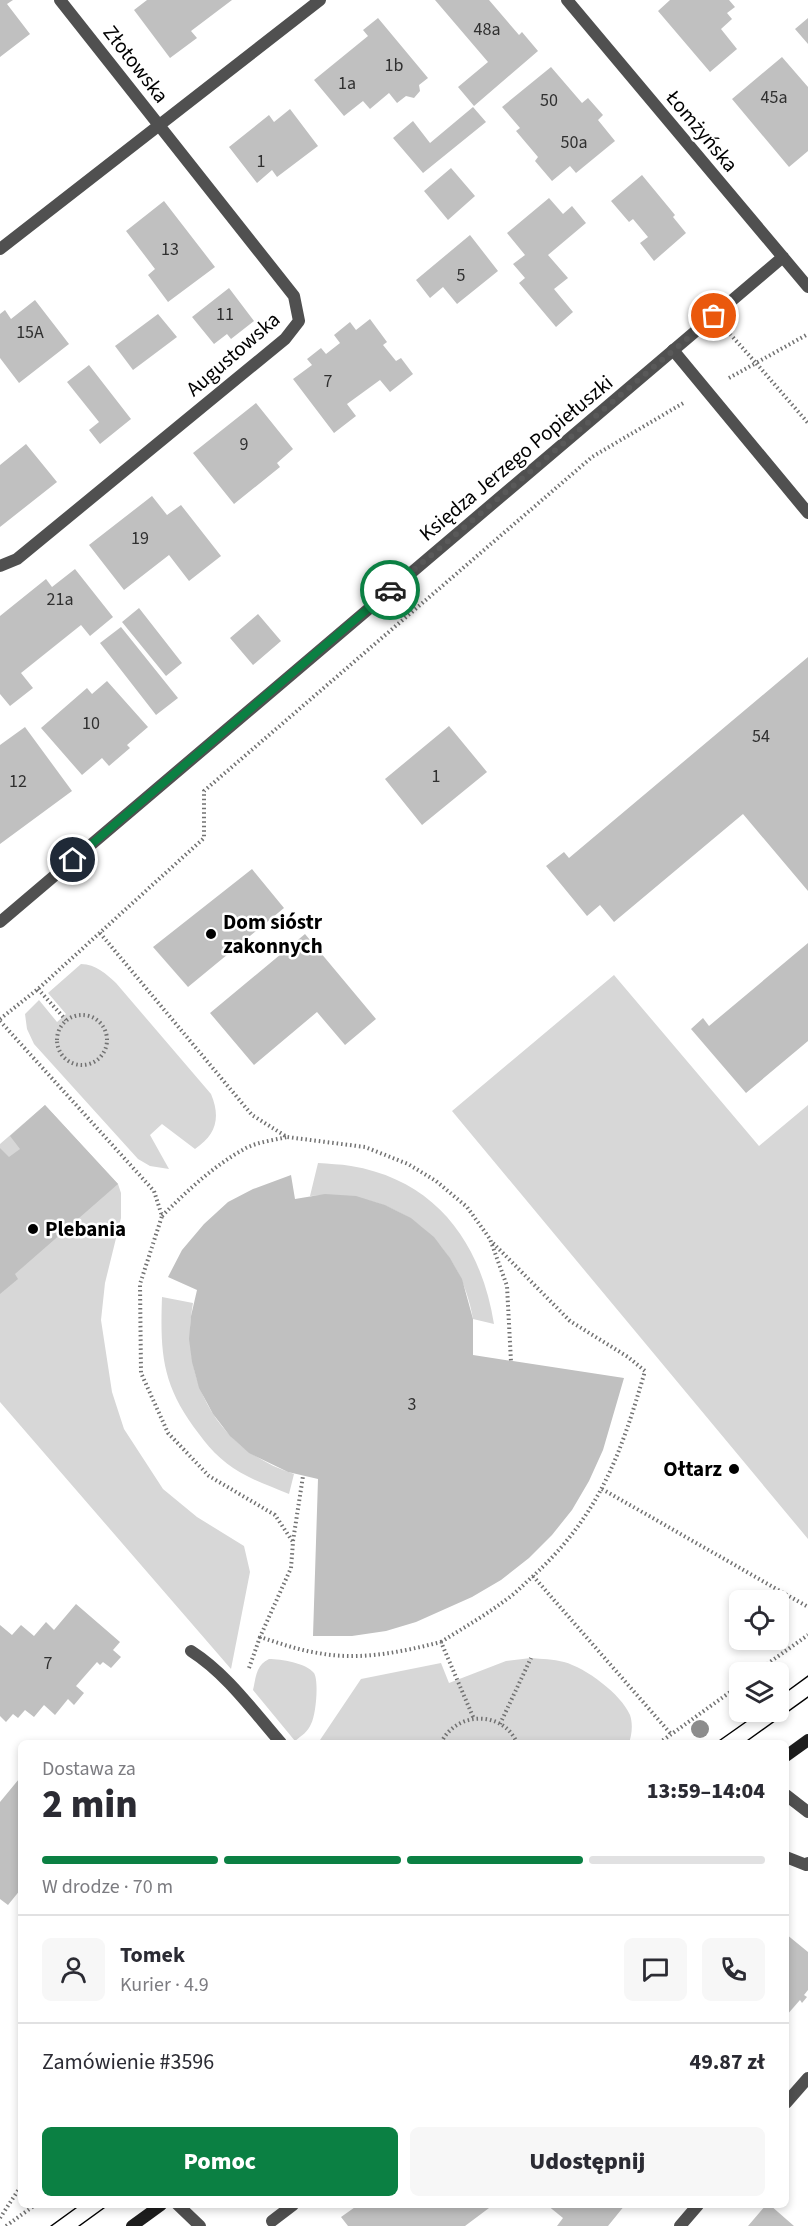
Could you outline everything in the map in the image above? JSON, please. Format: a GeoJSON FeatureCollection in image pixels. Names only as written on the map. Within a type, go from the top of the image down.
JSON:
{"type":"FeatureCollection","features":[{"type":"Feature","properties":{"kind":"street","name":"Złotowska"},"geometry":{"type":"LineString","coordinates":[[60,0],[159,125]]}},
{"type":"Feature","properties":{"kind":"street"},"geometry":{"type":"LineString","coordinates":[[0,249],[320,0]]}},
{"type":"Feature","properties":{"kind":"street","name":"Łomżyńska"},"geometry":{"type":"LineString","coordinates":[[567,0],[808,287]]}},
{"type":"Feature","properties":{"kind":"street","name":"Augustowska"},"geometry":{"type":"LineString","coordinates":[[0,566],[17,559],[276,347],[299,321],[294,296],[159,125]]}},
{"type":"Feature","properties":{"kind":"street","name":"Księdza Jerzego Popiełuszki"},"geometry":{"type":"LineString","coordinates":[[0,922],[783,257]]}},
{"type":"Feature","properties":{"kind":"street"},"geometry":{"type":"LineString","coordinates":[[673,350],[808,513]]}},
{"type":"Feature","properties":{"kind":"street"},"geometry":{"type":"LineString","coordinates":[[191,1651],[208,1661],[278,1740]]}},
{"type":"Feature","properties":{"kind":"street"},"geometry":{"type":"LineString","coordinates":[[789,1754],[808,1740]]}},
{"type":"Feature","properties":{"kind":"street"},"geometry":{"type":"LineString","coordinates":[[789,1797],[808,1812]]}},
{"type":"Feature","properties":{"kind":"street"},"geometry":{"type":"LineString","coordinates":[[789,1858],[808,1863]]}},
{"type":"Feature","properties":{"kind":"street"},"geometry":{"type":"LineString","coordinates":[[789,2100],[808,2078]]}},
{"type":"Feature","properties":{"kind":"street"},"geometry":{"type":"LineString","coordinates":[[132,2226],[157,2208]]}},
{"type":"Feature","properties":{"kind":"street"},"geometry":{"type":"LineString","coordinates":[[181,2208],[200,2226]]}},
{"type":"Feature","properties":{"kind":"street"},"geometry":{"type":"LineString","coordinates":[[272,2221],[289,2208]]}},
{"type":"Feature","properties":{"kind":"street"},"geometry":{"type":"LineString","coordinates":[[680,2226],[695,2208]]}},
{"type":"Feature","properties":{"kind":"path"},"geometry":{"type":"LineString","coordinates":[[714,316],[808,423]]}},
{"type":"Feature","properties":{"kind":"path"},"geometry":{"type":"LineString","coordinates":[[162,1216],[154,1191],[0,1020],[38,989],[204,838],[204,792],[592,457],[706,390],[808,334]]}},
{"type":"Feature","properties":{"kind":"path"},"geometry":{"type":"LineString","coordinates":[[100,933],[252,1115],[287,1137]]}},
{"type":"Feature","properties":{"kind":"path"},"geometry":{"type":"LineString","coordinates":[[38,989],[66,1020]]}},
{"type":"Feature","properties":{"kind":"path"},"geometry":{"type":"LineString","coordinates":[[77,1015],[89,1016],[99,1021],[106,1031],[107,1044],[102,1055],[93,1062],[81,1065],[70,1062],[60,1053],[57,1042],[59,1029],[66,1020],[77,1015]]}},
{"type":"Feature","properties":{"kind":"path"},"geometry":{"type":"LineString","coordinates":[[293,1542],[275,1515],[209,1476],[168,1433],[141,1373],[140,1284],[162,1216],[197,1181],[248,1147],[287,1137],[365,1147],[408,1164],[436,1181],[467,1207],[490,1239],[570,1321],[628,1357],[645,1371],[629,1428],[612,1470],[590,1512],[553,1558],[508,1599],[441,1642],[399,1652],[343,1656],[308,1651],[260,1637],[291,1568],[303,1476]]}},
{"type":"Feature","properties":{"kind":"path"},"geometry":{"type":"LineString","coordinates":[[490,1239],[507,1286],[511,1362]]}},
{"type":"Feature","properties":{"kind":"path"},"geometry":{"type":"LineString","coordinates":[[602,1489],[808,1607]]}},
{"type":"Feature","properties":{"kind":"path"},"geometry":{"type":"LineString","coordinates":[[533,1576],[671,1734]]}},
{"type":"Feature","properties":{"kind":"path"},"geometry":{"type":"LineString","coordinates":[[770,1662],[808,1635]]}},
{"type":"Feature","properties":{"kind":"path"},"geometry":{"type":"LineString","coordinates":[[441,1642],[474,1719]]}},
{"type":"Feature","properties":{"kind":"path"},"geometry":{"type":"LineString","coordinates":[[500,1724],[531,1658]]}},
{"type":"Feature","properties":{"kind":"path"},"geometry":{"type":"LineString","coordinates":[[663,1740],[729,1692]]}},
{"type":"Feature","properties":{"kind":"path"},"geometry":{"type":"LineString","coordinates":[[442,1740],[454,1726],[474,1719],[494,1721],[506,1727],[515,1740]]}},
{"type":"Feature","properties":{"kind":"path"},"geometry":{"type":"LineString","coordinates":[[0,2218],[18,2191]]}},
{"type":"Feature","properties":{"kind":"path"},"geometry":{"type":"LineString","coordinates":[[6,2226],[30,2208]]}},
{"type":"Feature","properties":{"kind":"shaded area"},"geometry":{"type":"Polygon","coordinates":[[[81,964],[96,968],[116,983],[211,1094],[216,1111],[215,1125],[208,1138],[195,1149],[162,1124],[150,1135],[169,1169],[150,1166],[138,1159],[34,1044],[27,1029],[25,1014],[39,1000],[57,1022],[66,1014],[48,993],[81,964]]]}},
{"type":"Feature","properties":{"kind":"shaded area"},"geometry":{"type":"Polygon","coordinates":[[[614,975],[759,1146],[808,1105],[808,1539],[452,1111],[614,975]]]}},
{"type":"Feature","properties":{"kind":"shaded area"},"geometry":{"type":"Polygon","coordinates":[[[45,1105],[118,1184],[121,1193],[121,1218],[105,1283],[101,1320],[112,1392],[124,1429],[163,1489],[197,1517],[244,1546],[250,1572],[231,1669],[0,1402],[0,1144],[45,1105]]]}},
{"type":"Feature","properties":{"kind":"shaded area"},"geometry":{"type":"Polygon","coordinates":[[[318,1163],[351,1166],[381,1173],[407,1185],[430,1201],[450,1220],[465,1242],[478,1267],[488,1295],[494,1324],[473,1319],[465,1290],[453,1264],[437,1242],[417,1224],[394,1210],[369,1200],[340,1196],[310,1196],[318,1163]]]}},
{"type":"Feature","properties":{"kind":"shaded area"},"geometry":{"type":"Polygon","coordinates":[[[162,1297],[193,1303],[190,1331],[192,1359],[199,1385],[210,1408],[225,1430],[244,1448],[267,1463],[294,1474],[289,1494],[252,1479],[220,1458],[187,1417],[177,1400],[166,1369],[162,1336],[162,1297]]]}},
{"type":"Feature","properties":{"kind":"shaded area"},"geometry":{"type":"Polygon","coordinates":[[[531,1658],[556,1660],[573,1665],[592,1676],[619,1699],[630,1715],[632,1729],[630,1740],[320,1740],[361,1679],[441,1663],[449,1683],[506,1661],[531,1658]]]}},
{"type":"Feature","properties":{"kind":"shaded area"},"geometry":{"type":"Polygon","coordinates":[[[269,1659],[299,1664],[314,1673],[316,1677],[313,1720],[304,1734],[296,1740],[253,1690],[259,1668],[269,1659]]]}},
{"type":"Feature","properties":{"kind":"building"},"geometry":{"type":"Polygon","coordinates":[[[0,0],[13,0],[7,4],[30,34],[0,57],[0,0]]]}},
{"type":"Feature","properties":{"kind":"building"},"geometry":{"type":"Polygon","coordinates":[[[147,0],[232,0],[191,31],[197,38],[170,58],[134,10],[147,0]]]}},
{"type":"Feature","properties":{"kind":"building"},"geometry":{"type":"Polygon","coordinates":[[[435,0],[489,0],[519,35],[522,32],[538,51],[474,106],[458,87],[488,62],[435,0]]]}},
{"type":"Feature","properties":{"kind":"building"},"geometry":{"type":"Polygon","coordinates":[[[670,0],[729,0],[735,7],[727,13],[732,19],[721,29],[737,49],[710,72],[658,11],[670,0]]]}},
{"type":"Feature","properties":{"kind":"building"},"geometry":{"type":"Polygon","coordinates":[[[378,18],[428,78],[419,85],[420,91],[414,98],[406,96],[397,103],[389,93],[370,109],[363,101],[344,116],[314,80],[368,36],[363,30],[378,18]]]}},
{"type":"Feature","properties":{"kind":"building"},"geometry":{"type":"Polygon","coordinates":[[[808,18],[808,44],[795,29],[808,18]]]}},
{"type":"Feature","properties":{"kind":"building"},"geometry":{"type":"Polygon","coordinates":[[[782,57],[808,87],[808,151],[789,167],[732,99],[782,57]]]}},
{"type":"Feature","properties":{"kind":"building"},"geometry":{"type":"Polygon","coordinates":[[[551,67],[582,103],[588,98],[603,115],[598,120],[615,141],[576,173],[570,166],[552,181],[535,161],[538,157],[516,131],[520,128],[502,107],[551,67]]]}},
{"type":"Feature","properties":{"kind":"building"},"geometry":{"type":"Polygon","coordinates":[[[473,107],[486,122],[423,173],[393,138],[413,121],[430,143],[473,107]]]}},
{"type":"Feature","properties":{"kind":"building"},"geometry":{"type":"Polygon","coordinates":[[[290,109],[318,146],[277,177],[272,170],[257,183],[229,147],[269,115],[274,122],[290,109]]]}},
{"type":"Feature","properties":{"kind":"building"},"geometry":{"type":"Polygon","coordinates":[[[451,168],[475,196],[448,220],[424,191],[451,168]]]}},
{"type":"Feature","properties":{"kind":"building"},"geometry":{"type":"Polygon","coordinates":[[[642,175],[675,215],[673,217],[686,233],[654,261],[640,243],[648,237],[633,219],[629,222],[611,201],[642,175]]]}},
{"type":"Feature","properties":{"kind":"building"},"geometry":{"type":"Polygon","coordinates":[[[549,198],[563,214],[572,206],[586,223],[548,255],[568,278],[554,289],[573,312],[556,327],[519,283],[525,278],[513,264],[525,255],[507,233],[549,198]]]}},
{"type":"Feature","properties":{"kind":"building"},"geometry":{"type":"Polygon","coordinates":[[[164,201],[215,267],[168,302],[148,275],[155,269],[126,231],[164,201]]]}},
{"type":"Feature","properties":{"kind":"building"},"geometry":{"type":"Polygon","coordinates":[[[470,235],[498,271],[457,304],[443,287],[430,298],[416,280],[470,235]]]}},
{"type":"Feature","properties":{"kind":"building"},"geometry":{"type":"Polygon","coordinates":[[[229,288],[254,321],[231,339],[227,334],[214,344],[192,317],[229,288]]]}},
{"type":"Feature","properties":{"kind":"building"},"geometry":{"type":"Polygon","coordinates":[[[35,300],[69,344],[19,383],[0,358],[0,314],[5,310],[11,319],[35,300]]]}},
{"type":"Feature","properties":{"kind":"building"},"geometry":{"type":"Polygon","coordinates":[[[158,314],[177,337],[133,370],[115,346],[158,314]]]}},
{"type":"Feature","properties":{"kind":"building"},"geometry":{"type":"Polygon","coordinates":[[[370,319],[387,342],[383,345],[396,361],[401,358],[413,374],[390,392],[380,380],[347,404],[356,416],[334,433],[293,379],[312,365],[307,359],[321,348],[326,354],[340,343],[334,335],[350,322],[356,330],[370,319]]]}},
{"type":"Feature","properties":{"kind":"building"},"geometry":{"type":"Polygon","coordinates":[[[89,365],[131,419],[100,444],[89,430],[99,422],[67,382],[89,365]]]}},
{"type":"Feature","properties":{"kind":"building"},"geometry":{"type":"Polygon","coordinates":[[[256,403],[293,449],[277,463],[280,467],[234,504],[193,453],[256,403]]]}},
{"type":"Feature","properties":{"kind":"building"},"geometry":{"type":"Polygon","coordinates":[[[26,444],[57,482],[0,527],[0,465],[26,444]]]}},
{"type":"Feature","properties":{"kind":"building"},"geometry":{"type":"Polygon","coordinates":[[[152,496],[167,515],[181,505],[221,556],[189,581],[169,555],[124,590],[89,545],[152,496]]]}},
{"type":"Feature","properties":{"kind":"building"},"geometry":{"type":"Polygon","coordinates":[[[75,569],[113,617],[90,636],[81,625],[21,673],[33,688],[10,706],[0,694],[0,616],[46,579],[52,587],[75,569]]]}},
{"type":"Feature","properties":{"kind":"building"},"geometry":{"type":"Polygon","coordinates":[[[139,608],[182,663],[166,676],[122,622],[139,608]]]}},
{"type":"Feature","properties":{"kind":"building"},"geometry":{"type":"Polygon","coordinates":[[[258,614],[281,641],[253,665],[230,638],[258,614]]]}},
{"type":"Feature","properties":{"kind":"building"},"geometry":{"type":"Polygon","coordinates":[[[121,627],[178,698],[156,715],[100,643],[121,627]]]}},
{"type":"Feature","properties":{"kind":"building"},"geometry":{"type":"Polygon","coordinates":[[[808,657],[808,891],[743,814],[614,922],[600,905],[587,916],[546,866],[564,852],[569,858],[808,657]]]}},
{"type":"Feature","properties":{"kind":"building"},"geometry":{"type":"Polygon","coordinates":[[[107,681],[148,727],[127,745],[130,748],[109,766],[102,758],[82,775],[41,728],[87,688],[92,694],[107,681]]]}},
{"type":"Feature","properties":{"kind":"building"},"geometry":{"type":"Polygon","coordinates":[[[449,726],[487,772],[422,825],[385,779],[449,726]]]}},
{"type":"Feature","properties":{"kind":"building"},"geometry":{"type":"Polygon","coordinates":[[[25,727],[72,791],[0,844],[0,745],[25,727]]]}},
{"type":"Feature","properties":{"kind":"building","name":"Dom sióstr zakonnych"},"geometry":{"type":"Polygon","coordinates":[[[252,869],[284,908],[188,987],[153,947],[252,869]]]}},
{"type":"Feature","properties":{"kind":"building"},"geometry":{"type":"Polygon","coordinates":[[[305,934],[376,1019],[345,1045],[317,1012],[254,1065],[210,1013],[305,934]]]}},
{"type":"Feature","properties":{"kind":"building"},"geometry":{"type":"Polygon","coordinates":[[[808,943],[808,1041],[746,1093],[691,1029],[703,1018],[709,1026],[808,943]]]}},
{"type":"Feature","properties":{"kind":"building","name":"Plebania"},"geometry":{"type":"Polygon","coordinates":[[[45,1105],[118,1184],[15,1274],[18,1279],[0,1294],[0,1148],[9,1157],[20,1149],[10,1136],[45,1105]]]}},
{"type":"Feature","properties":{"kind":"building"},"geometry":{"type":"Polygon","coordinates":[[[291,1175],[295,1199],[325,1194],[356,1196],[385,1205],[411,1218],[434,1237],[462,1279],[473,1319],[473,1355],[624,1378],[603,1450],[589,1481],[572,1510],[552,1535],[529,1558],[501,1580],[472,1597],[416,1622],[386,1631],[352,1636],[313,1636],[318,1479],[288,1472],[249,1453],[230,1436],[213,1414],[199,1388],[189,1339],[197,1290],[168,1277],[182,1250],[204,1224],[228,1202],[253,1189],[291,1175]]]}},
{"type":"Feature","properties":{"kind":"building"},"geometry":{"type":"Polygon","coordinates":[[[76,1604],[120,1642],[113,1650],[121,1657],[111,1668],[103,1662],[100,1665],[97,1662],[76,1686],[84,1693],[74,1705],[68,1699],[55,1715],[44,1705],[34,1717],[25,1710],[18,1718],[13,1714],[6,1722],[0,1716],[0,1625],[12,1635],[21,1625],[34,1636],[46,1622],[54,1630],[76,1604]]]}},
{"type":"Feature","properties":{"kind":"building"},"geometry":{"type":"Polygon","coordinates":[[[18,1780],[18,1893],[8,1905],[0,1899],[0,1802],[18,1780]]]}},
{"type":"Feature","properties":{"kind":"building"},"geometry":{"type":"Polygon","coordinates":[[[789,1936],[808,1952],[808,1990],[804,1995],[807,1997],[802,2003],[800,2000],[789,2013],[789,1936]]]}},
{"type":"Feature","properties":{"kind":"building"},"geometry":{"type":"Polygon","coordinates":[[[354,2208],[489,2208],[465,2226],[348,2226],[341,2217],[354,2208]]]}},
{"type":"Feature","properties":{"kind":"building"},"geometry":{"type":"Polygon","coordinates":[[[551,2208],[623,2208],[608,2226],[557,2226],[563,2218],[551,2208]]]}},
{"type":"Feature","properties":{"kind":"building"},"geometry":{"type":"Polygon","coordinates":[[[763,2208],[773,2208],[794,2226],[748,2226],[763,2208]]]}},
{"type":"Feature","properties":{"kind":"tram line"},"geometry":{"type":"LineString","coordinates":[[789,1690],[808,1676]]}},
{"type":"Feature","properties":{"kind":"tram line"},"geometry":{"type":"LineString","coordinates":[[748,1740],[808,1697]]}},
{"type":"Feature","properties":{"kind":"tram line"},"geometry":{"type":"LineString","coordinates":[[720,1740],[746,1722]]}},
{"type":"Feature","properties":{"kind":"tram line"},"geometry":{"type":"LineString","coordinates":[[51,2226],[76,2208]]}},
{"type":"Feature","properties":{"kind":"tram line"},"geometry":{"type":"LineString","coordinates":[[79,2226],[104,2208]]}},
{"type":"Feature","properties":{"kind":"way so far"},"geometry":{"type":"LineString","coordinates":[[390,590],[714,316]]}},
{"type":"Feature","properties":{"kind":"place","name":"Dom sióstr zakonnych"},"geometry":{"type":"Point","coordinates":[211,934]}},
{"type":"Feature","properties":{"kind":"place","name":"Plebania"},"geometry":{"type":"Point","coordinates":[33,1229]}},
{"type":"Feature","properties":{"kind":"place","name":"Ołtarz"},"geometry":{"type":"Point","coordinates":[734,1469]}},
{"type":"Feature","properties":{"kind":"route"},"geometry":{"type":"LineString","coordinates":[[73,860],[390,590]]}}]}
